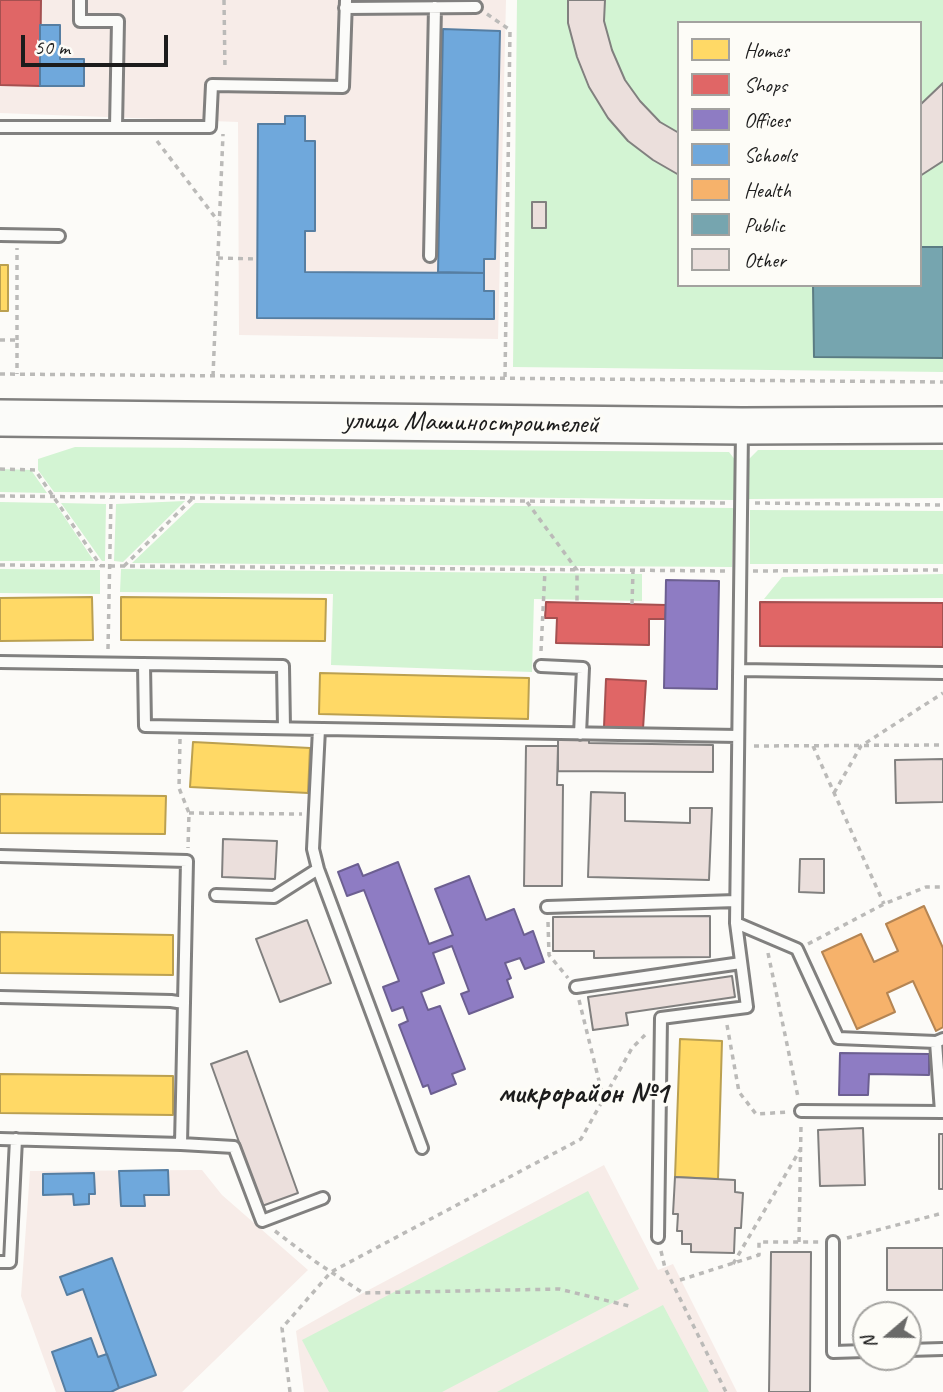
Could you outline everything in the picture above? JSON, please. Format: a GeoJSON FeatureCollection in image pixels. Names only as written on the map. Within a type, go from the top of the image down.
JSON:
{"type":"FeatureCollection","features":[{"type":"Feature","properties":{"kind":"main road","name":"улица Машиностроителей"},"geometry":{"type":"LineString","coordinates":[[0,418],[743,426],[943,425]]}},
{"type":"Feature","properties":{"kind":"lane"},"geometry":{"type":"LineString","coordinates":[[80,0],[80,21],[118,21],[116,127]]}},
{"type":"Feature","properties":{"kind":"lane"},"geometry":{"type":"LineString","coordinates":[[0,127],[210,127],[212,85],[343,88],[345,4],[476,7]]}},
{"type":"Feature","properties":{"kind":"lane"},"geometry":{"type":"LineString","coordinates":[[430,256],[435,7]]}},
{"type":"Feature","properties":{"kind":"lane"},"geometry":{"type":"LineString","coordinates":[[0,235],[59,236]]}},
{"type":"Feature","properties":{"kind":"lane"},"geometry":{"type":"LineString","coordinates":[[658,1237],[661,1018],[747,1007],[736,923],[743,426]]}},
{"type":"Feature","properties":{"kind":"lane"},"geometry":{"type":"LineString","coordinates":[[0,662],[283,666],[284,728]]}},
{"type":"Feature","properties":{"kind":"lane"},"geometry":{"type":"LineString","coordinates":[[144,664],[145,726],[580,734],[738,741]]}},
{"type":"Feature","properties":{"kind":"lane"},"geometry":{"type":"LineString","coordinates":[[541,666],[583,668],[580,734]]}},
{"type":"Feature","properties":{"kind":"lane"},"geometry":{"type":"LineString","coordinates":[[738,670],[943,673]]}},
{"type":"Feature","properties":{"kind":"lane"},"geometry":{"type":"LineString","coordinates":[[319,729],[313,849],[318,869],[422,1148]]}},
{"type":"Feature","properties":{"kind":"lane"},"geometry":{"type":"LineString","coordinates":[[0,856],[187,861],[181,1144]]}},
{"type":"Feature","properties":{"kind":"lane"},"geometry":{"type":"LineString","coordinates":[[216,895],[274,897],[318,869]]}},
{"type":"Feature","properties":{"kind":"lane"},"geometry":{"type":"LineString","coordinates":[[547,907],[736,901]]}},
{"type":"Feature","properties":{"kind":"lane"},"geometry":{"type":"LineString","coordinates":[[736,923],[797,949],[838,1038],[939,1041],[942,1112],[801,1111]]}},
{"type":"Feature","properties":{"kind":"lane"},"geometry":{"type":"LineString","coordinates":[[576,987],[741,963]]}},
{"type":"Feature","properties":{"kind":"lane"},"geometry":{"type":"LineString","coordinates":[[0,997],[184,1003]]}},
{"type":"Feature","properties":{"kind":"lane"},"geometry":{"type":"LineString","coordinates":[[0,1139],[234,1147],[262,1221],[323,1198]]}},
{"type":"Feature","properties":{"kind":"lane"},"geometry":{"type":"LineString","coordinates":[[0,1262],[10,1262],[16,1139]]}},
{"type":"Feature","properties":{"kind":"lane"},"geometry":{"type":"LineString","coordinates":[[833,1242],[833,1352],[852,1351]]}},
{"type":"Feature","properties":{"kind":"lane"},"geometry":{"type":"LineString","coordinates":[[922,1350],[943,1349]]}},
{"type":"Feature","properties":{"kind":"path"},"geometry":{"type":"LineString","coordinates":[[224,0],[225,86]]}},
{"type":"Feature","properties":{"kind":"path"},"geometry":{"type":"LineString","coordinates":[[476,7],[510,30],[505,379]]}},
{"type":"Feature","properties":{"kind":"path"},"geometry":{"type":"LineString","coordinates":[[147,127],[219,223]]}},
{"type":"Feature","properties":{"kind":"path"},"geometry":{"type":"LineString","coordinates":[[213,376],[223,127]]}},
{"type":"Feature","properties":{"kind":"path"},"geometry":{"type":"LineString","coordinates":[[9,244],[17,244],[17,374]]}},
{"type":"Feature","properties":{"kind":"path"},"geometry":{"type":"LineString","coordinates":[[218,258],[258,259]]}},
{"type":"Feature","properties":{"kind":"path"},"geometry":{"type":"LineString","coordinates":[[0,340],[17,340]]}},
{"type":"Feature","properties":{"kind":"path"},"geometry":{"type":"LineString","coordinates":[[0,374],[943,382]]}},
{"type":"Feature","properties":{"kind":"path"},"geometry":{"type":"LineString","coordinates":[[0,469],[35,470],[101,566]]}},
{"type":"Feature","properties":{"kind":"path"},"geometry":{"type":"LineString","coordinates":[[0,496],[943,505]]}},
{"type":"Feature","properties":{"kind":"path"},"geometry":{"type":"LineString","coordinates":[[108,663],[111,498]]}},
{"type":"Feature","properties":{"kind":"path"},"geometry":{"type":"LineString","coordinates":[[124,566],[192,498]]}},
{"type":"Feature","properties":{"kind":"path"},"geometry":{"type":"LineString","coordinates":[[527,501],[577,570],[576,603]]}},
{"type":"Feature","properties":{"kind":"path"},"geometry":{"type":"LineString","coordinates":[[0,565],[943,570]]}},
{"type":"Feature","properties":{"kind":"path"},"geometry":{"type":"LineString","coordinates":[[541,666],[545,569]]}},
{"type":"Feature","properties":{"kind":"path"},"geometry":{"type":"LineString","coordinates":[[632,604],[634,570]]}},
{"type":"Feature","properties":{"kind":"path"},"geometry":{"type":"LineString","coordinates":[[834,793],[861,746],[943,693]]}},
{"type":"Feature","properties":{"kind":"path"},"geometry":{"type":"LineString","coordinates":[[180,727],[179,788],[190,813],[187,861]]}},
{"type":"Feature","properties":{"kind":"path"},"geometry":{"type":"LineString","coordinates":[[738,741],[813,746],[943,745]]}},
{"type":"Feature","properties":{"kind":"path"},"geometry":{"type":"LineString","coordinates":[[813,746],[884,904]]}},
{"type":"Feature","properties":{"kind":"path"},"geometry":{"type":"LineString","coordinates":[[190,813],[315,814]]}},
{"type":"Feature","properties":{"kind":"path"},"geometry":{"type":"LineString","coordinates":[[797,949],[884,904],[926,887],[943,887]]}},
{"type":"Feature","properties":{"kind":"path"},"geometry":{"type":"LineString","coordinates":[[764,935],[801,1111],[799,1242]]}},
{"type":"Feature","properties":{"kind":"path"},"geometry":{"type":"LineString","coordinates":[[724,1010],[739,1092],[756,1114],[801,1111]]}},
{"type":"Feature","properties":{"kind":"path"},"geometry":{"type":"LineString","coordinates":[[290,1392],[282,1328],[331,1272],[581,1139],[632,1048],[661,1018]]}},
{"type":"Feature","properties":{"kind":"path"},"geometry":{"type":"LineString","coordinates":[[733,1264],[801,1148]]}},
{"type":"Feature","properties":{"kind":"path"},"geometry":{"type":"LineString","coordinates":[[680,1280],[759,1255],[760,1242],[833,1242],[943,1213]]}},
{"type":"Feature","properties":{"kind":"path"},"geometry":{"type":"LineString","coordinates":[[262,1221],[363,1293],[559,1289],[629,1306]]}},
{"type":"Feature","properties":{"kind":"path"},"geometry":{"type":"LineString","coordinates":[[658,1237],[665,1268],[726,1392]]}},
{"type":"Feature","properties":{"kind":"shaded area"},"geometry":{"type":"Polygon","coordinates":[[[0,0],[506,0],[498,339],[239,335],[238,122],[0,113],[0,0]]]}},
{"type":"Feature","properties":{"kind":"shaded area"},"geometry":{"type":"Polygon","coordinates":[[[604,1165],[658,1270],[673,1264],[737,1392],[304,1392],[296,1331],[604,1165]]]}},
{"type":"Feature","properties":{"kind":"shaded area"},"geometry":{"type":"Polygon","coordinates":[[[202,1170],[222,1195],[308,1270],[182,1392],[56,1392],[21,1296],[30,1171],[202,1170]]]}},
{"type":"Feature","properties":{"kind":"green space"},"geometry":{"type":"Polygon","coordinates":[[[517,0],[943,0],[943,372],[513,367],[517,0]]]}},
{"type":"Feature","properties":{"kind":"green space"},"geometry":{"type":"Polygon","coordinates":[[[75,447],[729,452],[736,461],[735,500],[54,492],[38,470],[38,459],[75,447]]]}},
{"type":"Feature","properties":{"kind":"green space"},"geometry":{"type":"Polygon","coordinates":[[[758,450],[943,450],[943,498],[749,499],[749,459],[758,450]]]}},
{"type":"Feature","properties":{"kind":"green space"},"geometry":{"type":"Polygon","coordinates":[[[0,469],[31,470],[47,493],[0,492],[0,469]]]}},
{"type":"Feature","properties":{"kind":"green space"},"geometry":{"type":"Polygon","coordinates":[[[185,501],[123,562],[114,561],[116,504],[185,501]]]}},
{"type":"Feature","properties":{"kind":"green space"},"geometry":{"type":"Polygon","coordinates":[[[0,502],[55,503],[94,561],[0,561],[0,502]]]}},
{"type":"Feature","properties":{"kind":"green space"},"geometry":{"type":"Polygon","coordinates":[[[61,503],[106,504],[105,561],[102,561],[61,503]]]}},
{"type":"Feature","properties":{"kind":"green space"},"geometry":{"type":"Polygon","coordinates":[[[195,503],[734,508],[732,567],[132,563],[195,503]]]}},
{"type":"Feature","properties":{"kind":"green space"},"geometry":{"type":"Polygon","coordinates":[[[750,510],[943,511],[943,564],[750,564],[750,510]]]}},
{"type":"Feature","properties":{"kind":"green space"},"geometry":{"type":"Polygon","coordinates":[[[0,569],[100,570],[100,594],[0,593],[0,569]]]}},
{"type":"Feature","properties":{"kind":"green space"},"geometry":{"type":"Polygon","coordinates":[[[121,569],[642,574],[642,601],[534,599],[532,672],[331,665],[333,594],[120,592],[121,569]]]}},
{"type":"Feature","properties":{"kind":"green space"},"geometry":{"type":"Polygon","coordinates":[[[943,574],[943,598],[764,599],[782,577],[943,574]]]}},
{"type":"Feature","properties":{"kind":"green space"},"geometry":{"type":"Polygon","coordinates":[[[588,1191],[639,1289],[442,1392],[329,1392],[302,1340],[588,1191]]]}},
{"type":"Feature","properties":{"kind":"green space"},"geometry":{"type":"Polygon","coordinates":[[[663,1305],[709,1392],[497,1392],[663,1305]]]}},
{"type":"Feature","properties":{"kind":"building: Homes"},"geometry":{"type":"Polygon","coordinates":[[[0,265],[8,265],[8,311],[0,311],[0,265]]]}},
{"type":"Feature","properties":{"kind":"building: Homes"},"geometry":{"type":"Polygon","coordinates":[[[92,597],[93,640],[0,641],[0,598],[92,597]]]}},
{"type":"Feature","properties":{"kind":"building: Homes"},"geometry":{"type":"Polygon","coordinates":[[[121,597],[326,599],[325,641],[121,640],[121,597]]]}},
{"type":"Feature","properties":{"kind":"building: Homes"},"geometry":{"type":"Polygon","coordinates":[[[320,673],[529,678],[528,719],[319,714],[320,673]]]}},
{"type":"Feature","properties":{"kind":"building: Homes"},"geometry":{"type":"Polygon","coordinates":[[[193,742],[310,748],[308,793],[190,787],[193,742]]]}},
{"type":"Feature","properties":{"kind":"building: Homes"},"geometry":{"type":"Polygon","coordinates":[[[0,794],[166,796],[165,834],[0,833],[0,794]]]}},
{"type":"Feature","properties":{"kind":"building: Homes"},"geometry":{"type":"Polygon","coordinates":[[[0,932],[173,935],[173,975],[0,973],[0,932]]]}},
{"type":"Feature","properties":{"kind":"building: Homes"},"geometry":{"type":"Polygon","coordinates":[[[680,1039],[722,1041],[718,1179],[675,1177],[680,1039]]]}},
{"type":"Feature","properties":{"kind":"building: Homes"},"geometry":{"type":"Polygon","coordinates":[[[0,1074],[173,1076],[173,1115],[0,1113],[0,1074]]]}},
{"type":"Feature","properties":{"kind":"building: Shops"},"geometry":{"type":"Polygon","coordinates":[[[0,0],[41,0],[40,86],[0,85],[0,0]]]}},
{"type":"Feature","properties":{"kind":"building: Shops"},"geometry":{"type":"Polygon","coordinates":[[[546,602],[666,605],[665,619],[649,619],[649,645],[556,643],[557,618],[545,618],[546,602]]]}},
{"type":"Feature","properties":{"kind":"building: Shops"},"geometry":{"type":"Polygon","coordinates":[[[760,602],[943,603],[943,647],[760,646],[760,602]]]}},
{"type":"Feature","properties":{"kind":"building: Shops"},"geometry":{"type":"Polygon","coordinates":[[[606,679],[646,681],[643,729],[604,727],[606,679]]]}},
{"type":"Feature","properties":{"kind":"building: Offices"},"geometry":{"type":"Polygon","coordinates":[[[666,580],[719,581],[717,689],[664,688],[666,580]]]}},
{"type":"Feature","properties":{"kind":"building: Offices"},"geometry":{"type":"Polygon","coordinates":[[[398,862],[429,944],[453,935],[435,889],[469,876],[486,920],[514,909],[524,935],[533,931],[544,962],[525,969],[520,958],[505,963],[511,978],[507,980],[513,997],[469,1014],[461,994],[469,991],[452,946],[433,953],[444,983],[421,992],[428,1010],[440,1006],[465,1069],[452,1074],[456,1084],[431,1094],[428,1085],[423,1087],[399,1025],[408,1021],[403,1007],[392,1011],[383,987],[399,981],[364,890],[347,896],[338,872],[358,864],[363,876],[398,862]]]}},
{"type":"Feature","properties":{"kind":"building: Offices"},"geometry":{"type":"Polygon","coordinates":[[[840,1053],[929,1054],[929,1075],[869,1074],[868,1095],[839,1095],[840,1053]]]}},
{"type":"Feature","properties":{"kind":"building: Schools"},"geometry":{"type":"Polygon","coordinates":[[[40,25],[60,25],[60,59],[84,59],[84,86],[40,86],[40,25]]]}},
{"type":"Feature","properties":{"kind":"building: Schools"},"geometry":{"type":"Polygon","coordinates":[[[443,29],[500,31],[495,259],[484,259],[484,273],[438,272],[443,29]]]}},
{"type":"Feature","properties":{"kind":"building: Schools"},"geometry":{"type":"Polygon","coordinates":[[[285,116],[305,116],[305,141],[315,141],[315,231],[305,231],[305,272],[484,273],[484,291],[494,291],[494,319],[257,318],[258,124],[285,124],[285,116]]]}},
{"type":"Feature","properties":{"kind":"building: Schools"},"geometry":{"type":"Polygon","coordinates":[[[168,1170],[169,1195],[144,1195],[145,1206],[121,1206],[119,1171],[168,1170]]]}},
{"type":"Feature","properties":{"kind":"building: Schools"},"geometry":{"type":"Polygon","coordinates":[[[94,1173],[95,1194],[89,1194],[89,1204],[74,1205],[73,1194],[43,1195],[43,1174],[94,1173]]]}},
{"type":"Feature","properties":{"kind":"building: Schools"},"geometry":{"type":"Polygon","coordinates":[[[112,1258],[156,1375],[119,1388],[83,1289],[67,1295],[60,1277],[112,1258]]]}},
{"type":"Feature","properties":{"kind":"building: Schools"},"geometry":{"type":"Polygon","coordinates":[[[91,1338],[98,1357],[107,1354],[119,1388],[111,1392],[66,1392],[52,1352],[91,1338]]]}},
{"type":"Feature","properties":{"kind":"building: Health"},"geometry":{"type":"Polygon","coordinates":[[[924,906],[943,948],[943,1027],[936,1031],[913,981],[887,993],[895,1012],[857,1029],[822,952],[861,934],[874,962],[898,951],[886,924],[924,906]]]}},
{"type":"Feature","properties":{"kind":"building: Public"},"geometry":{"type":"Polygon","coordinates":[[[922,247],[943,247],[943,358],[814,357],[813,287],[922,287],[922,247]]]}},
{"type":"Feature","properties":{"kind":"building: Other"},"geometry":{"type":"Polygon","coordinates":[[[568,0],[605,0],[604,21],[612,50],[625,80],[660,122],[677,132],[677,174],[628,141],[608,118],[589,87],[568,23],[568,0]]]}},
{"type":"Feature","properties":{"kind":"building: Other"},"geometry":{"type":"Polygon","coordinates":[[[943,83],[943,161],[922,175],[922,103],[943,83]]]}},
{"type":"Feature","properties":{"kind":"building: Other"},"geometry":{"type":"Polygon","coordinates":[[[532,202],[546,202],[546,228],[532,228],[532,202]]]}},
{"type":"Feature","properties":{"kind":"building: Other"},"geometry":{"type":"Polygon","coordinates":[[[558,736],[589,736],[589,743],[713,745],[713,772],[558,771],[558,736]]]}},
{"type":"Feature","properties":{"kind":"building: Other"},"geometry":{"type":"Polygon","coordinates":[[[526,746],[558,746],[557,785],[563,785],[562,886],[524,886],[526,746]]]}},
{"type":"Feature","properties":{"kind":"building: Other"},"geometry":{"type":"Polygon","coordinates":[[[943,759],[943,802],[896,803],[895,760],[943,759]]]}},
{"type":"Feature","properties":{"kind":"building: Other"},"geometry":{"type":"Polygon","coordinates":[[[591,792],[625,793],[625,821],[690,823],[690,808],[712,808],[709,880],[588,877],[591,792]]]}},
{"type":"Feature","properties":{"kind":"building: Other"},"geometry":{"type":"Polygon","coordinates":[[[223,839],[277,841],[275,879],[222,877],[223,839]]]}},
{"type":"Feature","properties":{"kind":"building: Other"},"geometry":{"type":"Polygon","coordinates":[[[800,859],[824,859],[824,893],[799,892],[800,859]]]}},
{"type":"Feature","properties":{"kind":"building: Other"},"geometry":{"type":"Polygon","coordinates":[[[710,916],[710,957],[594,958],[594,951],[553,951],[553,917],[710,916]]]}},
{"type":"Feature","properties":{"kind":"building: Other"},"geometry":{"type":"Polygon","coordinates":[[[307,920],[331,983],[280,1002],[256,939],[307,920]]]}},
{"type":"Feature","properties":{"kind":"building: Other"},"geometry":{"type":"Polygon","coordinates":[[[732,976],[735,997],[626,1013],[628,1025],[593,1030],[588,997],[732,976]]]}},
{"type":"Feature","properties":{"kind":"building: Other"},"geometry":{"type":"Polygon","coordinates":[[[247,1051],[298,1193],[262,1206],[211,1064],[247,1051]]]}},
{"type":"Feature","properties":{"kind":"building: Other"},"geometry":{"type":"Polygon","coordinates":[[[863,1128],[865,1185],[820,1186],[818,1130],[863,1128]]]}},
{"type":"Feature","properties":{"kind":"building: Other"},"geometry":{"type":"Polygon","coordinates":[[[939,1134],[943,1134],[943,1189],[939,1189],[939,1134]]]}},
{"type":"Feature","properties":{"kind":"building: Other"},"geometry":{"type":"Polygon","coordinates":[[[675,1177],[735,1180],[735,1192],[743,1193],[741,1228],[735,1228],[734,1253],[691,1252],[691,1244],[682,1244],[682,1231],[677,1231],[678,1214],[673,1214],[675,1177]]]}},
{"type":"Feature","properties":{"kind":"building: Other"},"geometry":{"type":"Polygon","coordinates":[[[887,1248],[943,1248],[943,1290],[887,1290],[887,1248]]]}},
{"type":"Feature","properties":{"kind":"building: Other"},"geometry":{"type":"Polygon","coordinates":[[[771,1252],[811,1252],[810,1392],[769,1392],[771,1252]]]}},
{"type":"Feature","properties":{"kind":"district","name":"микрорайон №1"},"geometry":{"type":"Point","coordinates":[583,1094]}}]}
